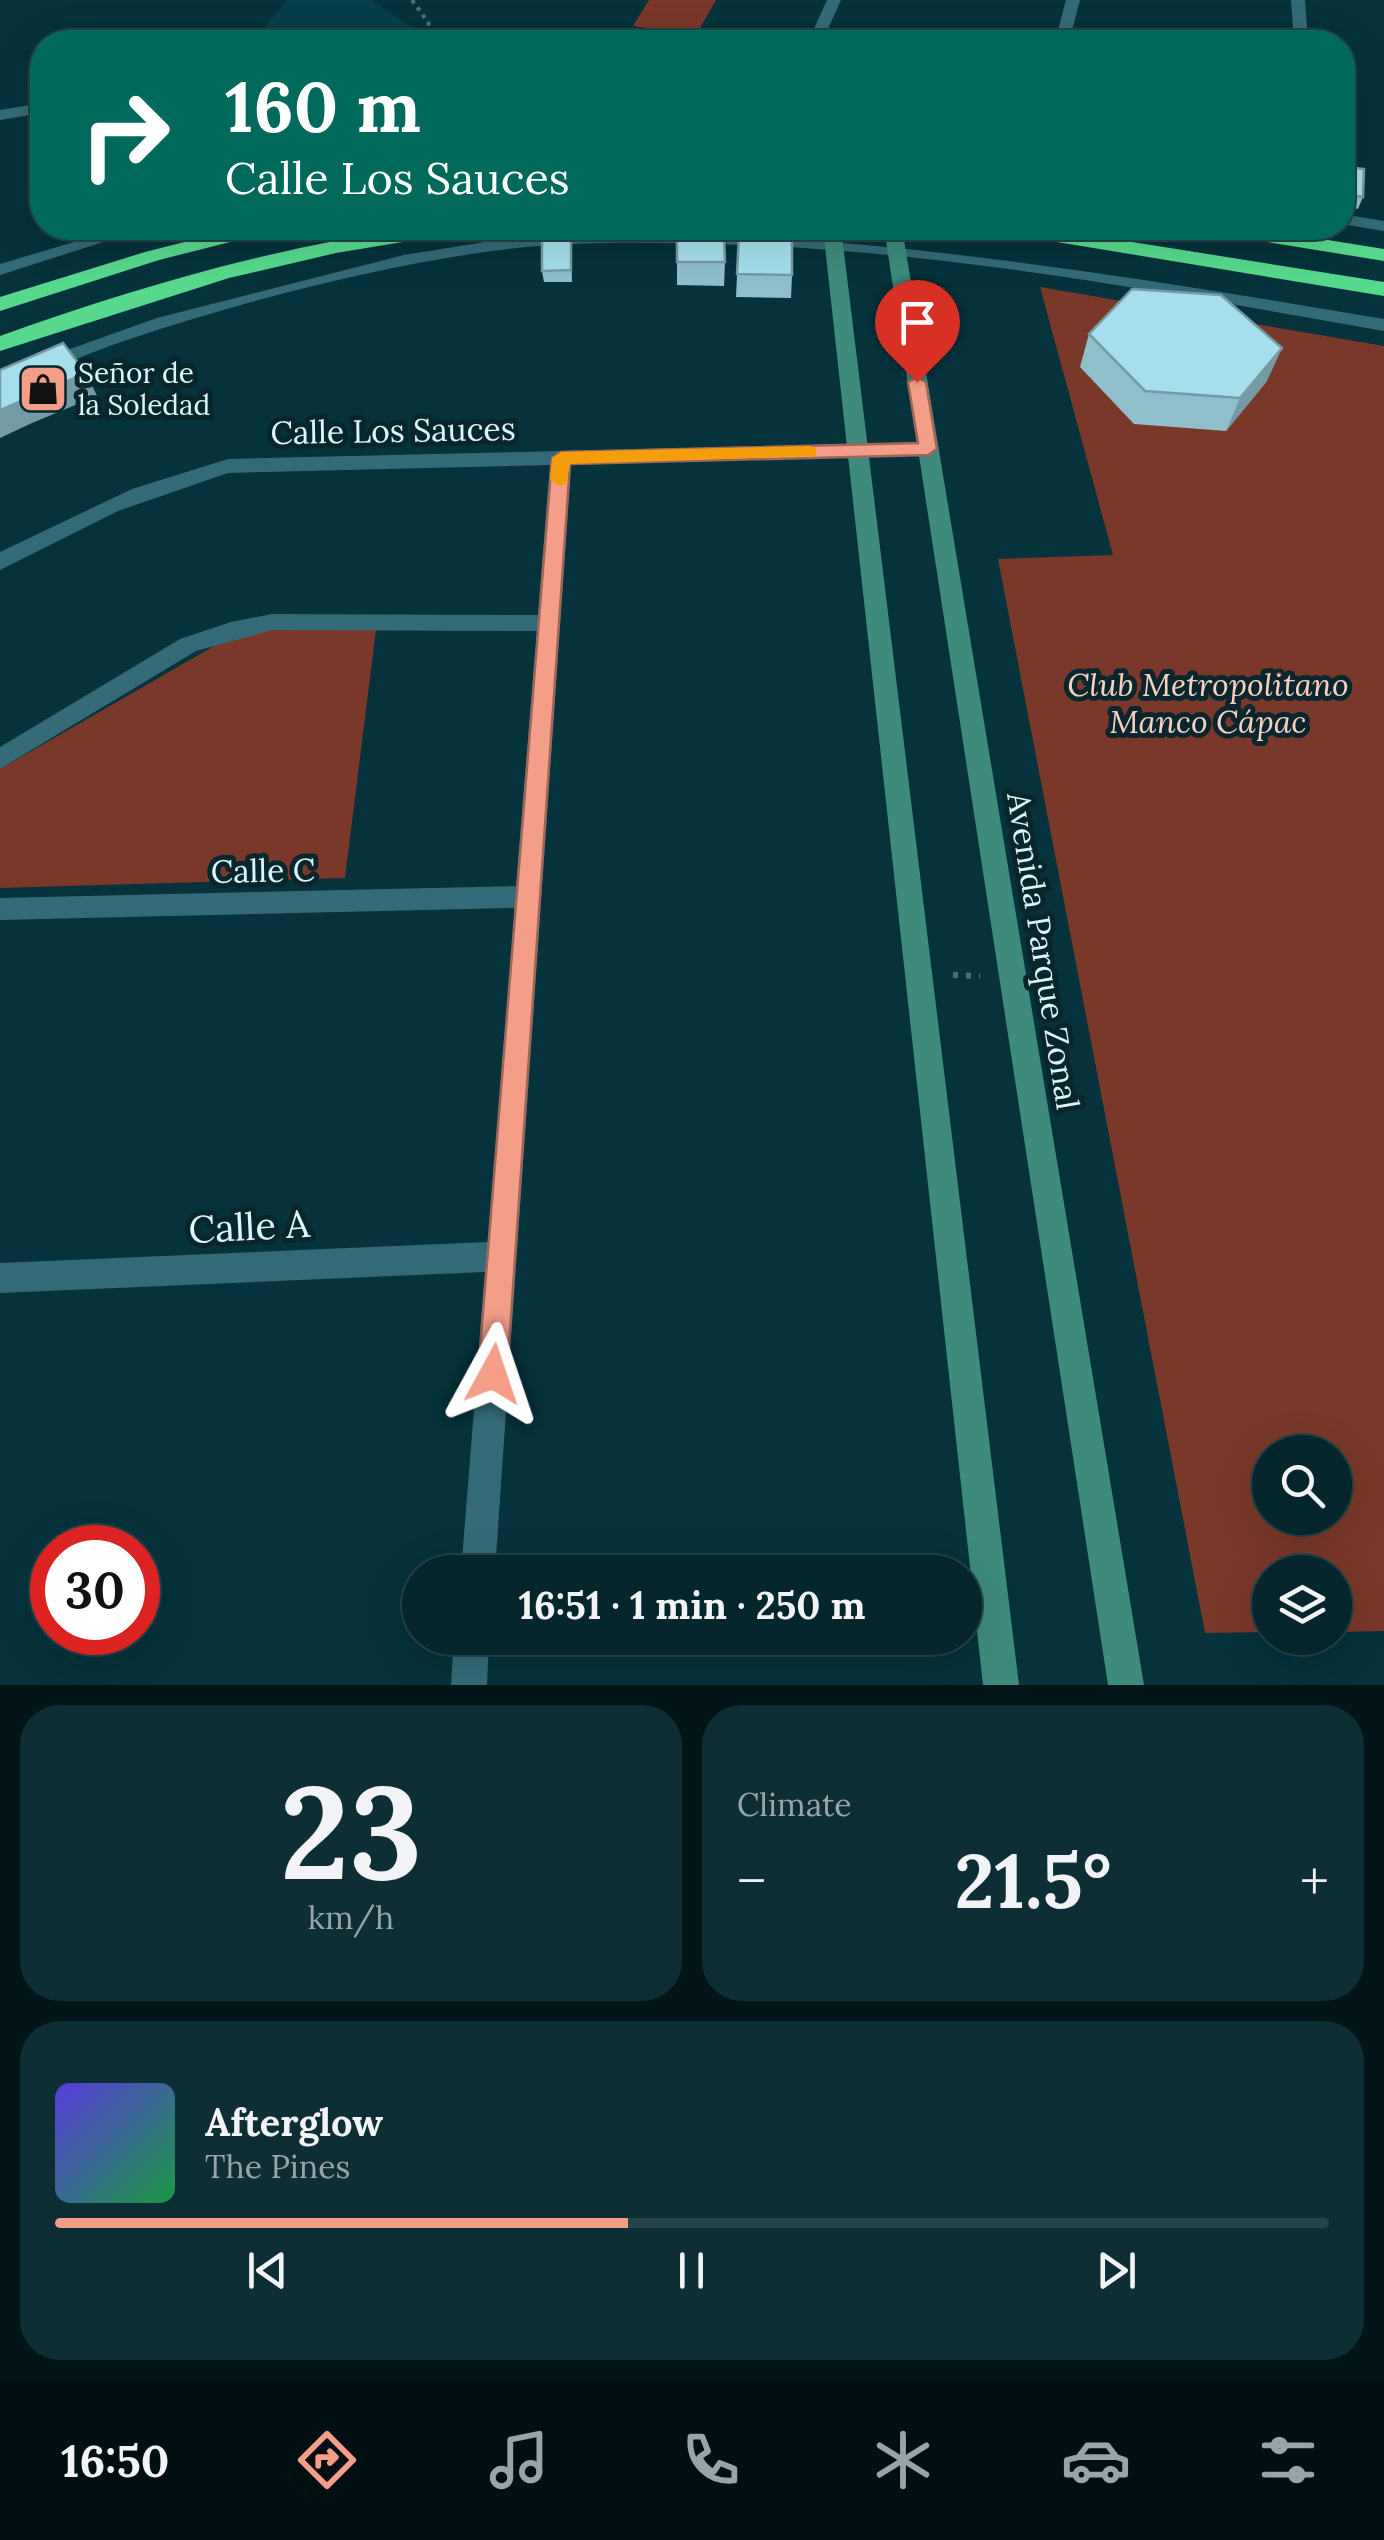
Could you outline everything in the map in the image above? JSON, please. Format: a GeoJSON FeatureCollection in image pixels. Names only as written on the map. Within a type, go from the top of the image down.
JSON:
{"type":"FeatureCollection","features":[{"type":"Feature","properties":{"kind":"highway"},"geometry":{"type":"LineString","coordinates":[[0,304],[215,240]]}},
{"type":"Feature","properties":{"kind":"highway"},"geometry":{"type":"LineString","coordinates":[[0,344],[196,280],[376,240]]}},
{"type":"Feature","properties":{"kind":"highway"},"geometry":{"type":"LineString","coordinates":[[1082,240],[1384,289]]}},
{"type":"Feature","properties":{"kind":"highway"},"geometry":{"type":"LineString","coordinates":[[1332,240],[1384,255]]}},
{"type":"Feature","properties":{"kind":"main road"},"geometry":{"type":"LineString","coordinates":[[834,240],[1001,1685]]}},
{"type":"Feature","properties":{"kind":"main road","name":"Avenida Parque Zonal"},"geometry":{"type":"LineString","coordinates":[[894,240],[1126,1685]]}},
{"type":"Feature","properties":{"kind":"street"},"geometry":{"type":"LineString","coordinates":[[820,30],[834,0]]}},
{"type":"Feature","properties":{"kind":"street"},"geometry":{"type":"LineString","coordinates":[[1065,30],[1072,0]]}},
{"type":"Feature","properties":{"kind":"street"},"geometry":{"type":"LineString","coordinates":[[1298,0],[1300,30]]}},
{"type":"Feature","properties":{"kind":"street"},"geometry":{"type":"LineString","coordinates":[[0,115],[30,110]]}},
{"type":"Feature","properties":{"kind":"street"},"geometry":{"type":"LineString","coordinates":[[1355,221],[1384,226]]}},
{"type":"Feature","properties":{"kind":"street"},"geometry":{"type":"LineString","coordinates":[[0,270],[99,240]]}},
{"type":"Feature","properties":{"kind":"street"},"geometry":{"type":"LineString","coordinates":[[0,381],[110,339],[211,308],[436,254],[542,240]]}},
{"type":"Feature","properties":{"kind":"street"},"geometry":{"type":"LineString","coordinates":[[905,240],[1384,325]]}},
{"type":"Feature","properties":{"kind":"street","name":"Calle Los Sauces"},"geometry":{"type":"LineString","coordinates":[[0,562],[123,498],[175,479],[228,466],[928,449]]}},
{"type":"Feature","properties":{"kind":"street"},"geometry":{"type":"LineString","coordinates":[[479,1555],[561,458]]}},
{"type":"Feature","properties":{"kind":"street"},"geometry":{"type":"LineString","coordinates":[[0,759],[188,645],[231,630],[272,622],[548,623]]}},
{"type":"Feature","properties":{"kind":"street","name":"Calle C"},"geometry":{"type":"LineString","coordinates":[[0,910],[528,898]]}},
{"type":"Feature","properties":{"kind":"street","name":"Calle A"},"geometry":{"type":"LineString","coordinates":[[0,1278],[502,1256]]}},
{"type":"Feature","properties":{"kind":"street"},"geometry":{"type":"LineString","coordinates":[[469,1685],[471,1655]]}},
{"type":"Feature","properties":{"kind":"path"},"geometry":{"type":"LineString","coordinates":[[412,0],[430,30]]}},
{"type":"Feature","properties":{"kind":"path"},"geometry":{"type":"LineString","coordinates":[[918,975],[1012,976]]}},
{"type":"Feature","properties":{"kind":"shaded area"},"geometry":{"type":"Polygon","coordinates":[[[287,0],[372,0],[416,30],[262,30],[287,0]]]}},
{"type":"Feature","properties":{"kind":"green space"},"geometry":{"type":"Polygon","coordinates":[[[649,0],[716,0],[699,30],[633,26],[649,0]]]}},
{"type":"Feature","properties":{"kind":"green space","name":"Club Metropolitano Manco Cápac"},"geometry":{"type":"Polygon","coordinates":[[[1040,287],[1384,346],[1384,1631],[1352,1632],[1352,1555],[1252,1555],[1252,1632],[1205,1633],[998,559],[1113,555],[1040,287]]]}},
{"type":"Feature","properties":{"kind":"green space"},"geometry":{"type":"Polygon","coordinates":[[[260,629],[376,630],[345,878],[0,888],[0,769],[228,638],[260,629]]]}},
{"type":"Feature","properties":{"kind":"building"},"geometry":{"type":"Polygon","coordinates":[[[1355,168],[1364,169],[1363,197],[1355,196],[1355,168]]]}},
{"type":"Feature","properties":{"kind":"building"},"geometry":{"type":"Polygon","coordinates":[[[542,240],[571,240],[571,270],[542,271],[542,240]]]}},
{"type":"Feature","properties":{"kind":"building"},"geometry":{"type":"Polygon","coordinates":[[[677,240],[724,240],[725,262],[677,262],[677,240]]]}},
{"type":"Feature","properties":{"kind":"building"},"geometry":{"type":"Polygon","coordinates":[[[739,240],[792,240],[792,275],[737,274],[739,240]]]}},
{"type":"Feature","properties":{"kind":"building"},"geometry":{"type":"Polygon","coordinates":[[[1132,289],[1221,295],[1282,348],[1240,398],[1145,391],[1089,334],[1132,289]]]}},
{"type":"Feature","properties":{"kind":"building"},"geometry":{"type":"Polygon","coordinates":[[[63,343],[86,373],[0,410],[0,370],[63,343]]]}},
{"type":"Feature","properties":{"kind":"slow traffic"},"geometry":{"type":"LineString","coordinates":[[560,480],[561,458],[810,452]]}},
{"type":"Feature","properties":{"kind":"place","name":"Señor de la Soledad"},"geometry":{"type":"Point","coordinates":[43,389]}},
{"type":"Feature","properties":{"kind":"route"},"geometry":{"type":"LineString","coordinates":[[493,1374],[561,458],[928,449],[917,382]]}}]}
